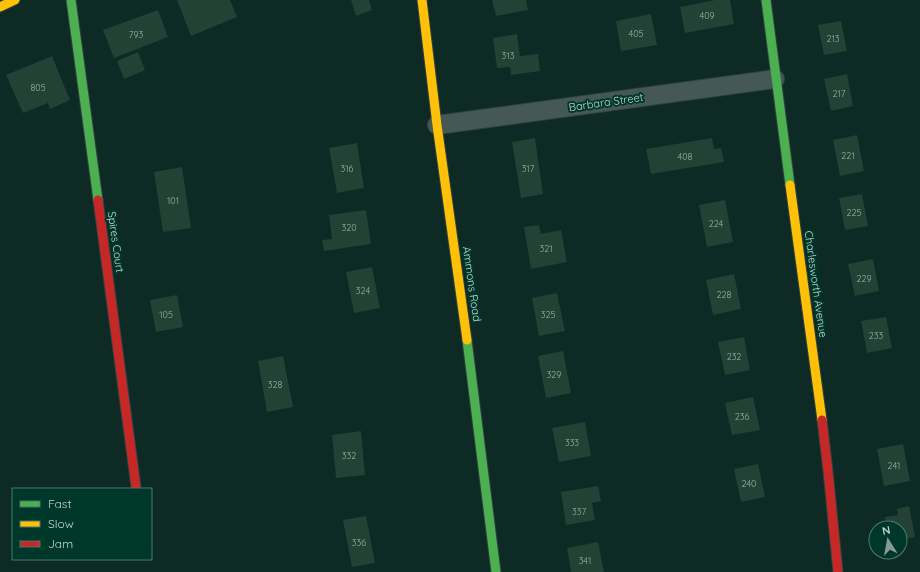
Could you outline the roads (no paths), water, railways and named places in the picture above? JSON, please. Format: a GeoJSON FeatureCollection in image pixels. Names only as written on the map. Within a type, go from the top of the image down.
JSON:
{"type":"FeatureCollection","features":[{"type":"Feature","properties":{"kind":"street"},"geometry":{"type":"LineString","coordinates":[[0,7],[15,0]]}},
{"type":"Feature","properties":{"kind":"street","name":"Spires Court"},"geometry":{"type":"LineString","coordinates":[[71,0],[136,487]]}},
{"type":"Feature","properties":{"kind":"street","name":"Ammons Road"},"geometry":{"type":"LineString","coordinates":[[422,0],[429,66],[464,315],[496,572]]}},
{"type":"Feature","properties":{"kind":"street","name":"Charlesworth Avenue"},"geometry":{"type":"LineString","coordinates":[[766,0],[775,80],[800,247],[825,439],[838,572]]}},
{"type":"Feature","properties":{"kind":"street","name":"Barbara Street"},"geometry":{"type":"LineString","coordinates":[[437,125],[775,80]]}}]}
